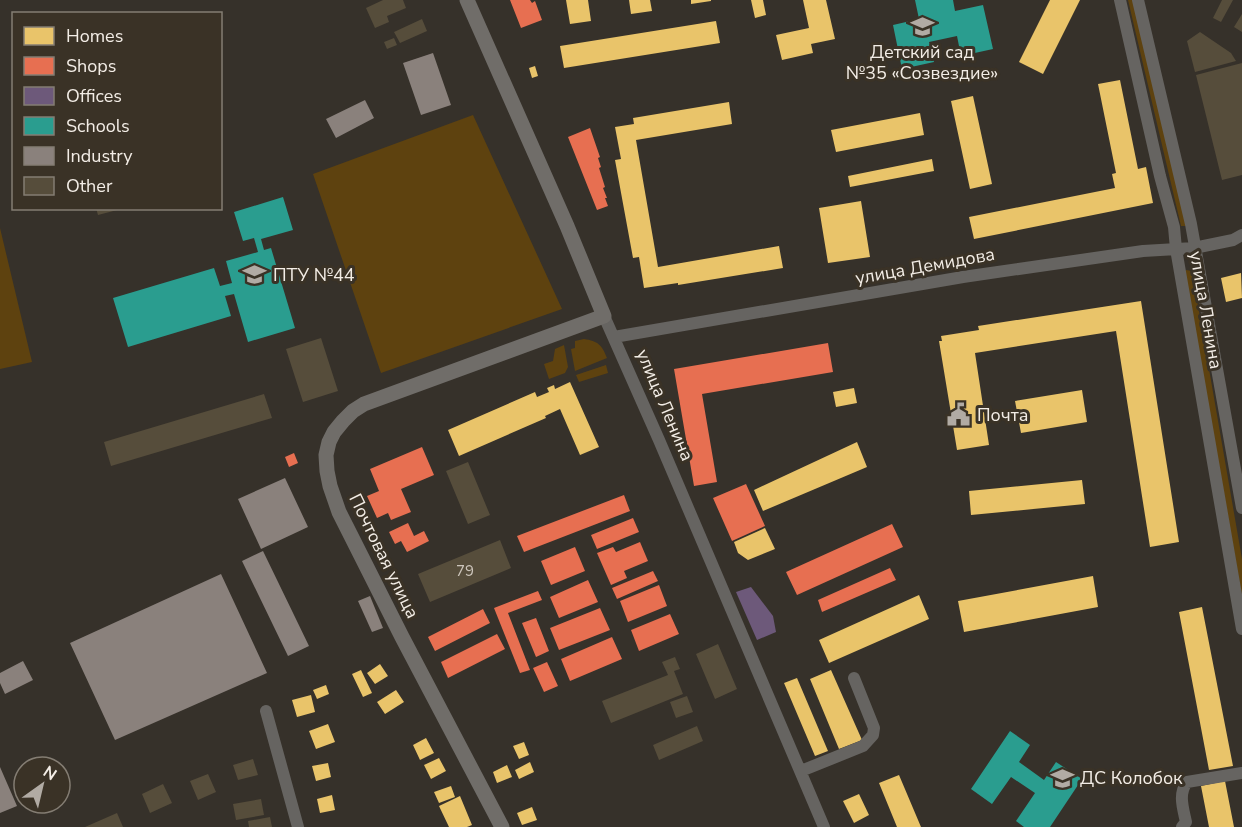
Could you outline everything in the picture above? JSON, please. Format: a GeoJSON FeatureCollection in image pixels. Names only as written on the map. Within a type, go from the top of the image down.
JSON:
{"type":"FeatureCollection","features":[{"type":"Feature","properties":{"kind":"main road","name":"улица Ленина"},"geometry":{"type":"LineString","coordinates":[[467,0],[604,316]]}},
{"type":"Feature","properties":{"kind":"main road","name":"Почтовая улица"},"geometry":{"type":"LineString","coordinates":[[502,827],[402,638],[339,512],[330,486],[326,455],[334,432],[353,411],[364,404],[604,316]]}},
{"type":"Feature","properties":{"kind":"street","name":"улица Ленина"},"geometry":{"type":"LineString","coordinates":[[1120,0],[1160,176],[1174,227],[1242,629]]}},
{"type":"Feature","properties":{"kind":"street","name":"улица Ленина"},"geometry":{"type":"LineString","coordinates":[[1138,0],[1191,224],[1242,508]]}},
{"type":"Feature","properties":{"kind":"street","name":"улица Демидова"},"geometry":{"type":"LineString","coordinates":[[614,337],[963,277],[1143,251],[1194,248],[1233,240],[1242,235]]}},
{"type":"Feature","properties":{"kind":"street","name":"улица Ленина"},"geometry":{"type":"LineString","coordinates":[[604,316],[824,827]]}},
{"type":"Feature","properties":{"kind":"street"},"geometry":{"type":"LineString","coordinates":[[801,771],[863,746],[873,735],[874,728],[854,678]]}},
{"type":"Feature","properties":{"kind":"street"},"geometry":{"type":"LineString","coordinates":[[266,711],[297,827]]}},
{"type":"Feature","properties":{"kind":"street"},"geometry":{"type":"LineString","coordinates":[[1185,825],[1181,796],[1187,782],[1242,773]]}},
{"type":"Feature","properties":{"kind":"shaded area"},"geometry":{"type":"Polygon","coordinates":[[[1128,0],[1134,0],[1186,226],[1181,226],[1128,0]]]}},
{"type":"Feature","properties":{"kind":"shaded area"},"geometry":{"type":"Polygon","coordinates":[[[473,115],[562,309],[381,373],[313,174],[473,115]]]}},
{"type":"Feature","properties":{"kind":"shaded area"},"geometry":{"type":"Polygon","coordinates":[[[0,228],[32,362],[0,369],[0,228]]]}},
{"type":"Feature","properties":{"kind":"shaded area"},"geometry":{"type":"Polygon","coordinates":[[[1186,270],[1192,271],[1242,559],[1242,596],[1185,272],[1186,270]]]}},
{"type":"Feature","properties":{"kind":"shaded area"},"geometry":{"type":"Polygon","coordinates":[[[584,339],[599,344],[607,358],[575,371],[571,349],[575,348],[575,341],[584,339]]]}},
{"type":"Feature","properties":{"kind":"shaded area"},"geometry":{"type":"Polygon","coordinates":[[[564,345],[568,367],[565,373],[549,379],[544,364],[553,361],[555,349],[564,345]]]}},
{"type":"Feature","properties":{"kind":"shaded area"},"geometry":{"type":"Polygon","coordinates":[[[606,365],[608,373],[579,382],[576,375],[606,365]]]}},
{"type":"Feature","properties":{"kind":"building: Homes"},"geometry":{"type":"Polygon","coordinates":[[[566,0],[588,0],[591,21],[570,24],[566,0]]]}},
{"type":"Feature","properties":{"kind":"building: Homes"},"geometry":{"type":"Polygon","coordinates":[[[629,0],[650,0],[652,11],[631,14],[629,0]]]}},
{"type":"Feature","properties":{"kind":"building: Homes"},"geometry":{"type":"Polygon","coordinates":[[[691,0],[711,0],[711,1],[691,4],[691,0]]]}},
{"type":"Feature","properties":{"kind":"building: Homes"},"geometry":{"type":"Polygon","coordinates":[[[751,0],[763,0],[766,15],[755,18],[751,0]]]}},
{"type":"Feature","properties":{"kind":"building: Homes"},"geometry":{"type":"Polygon","coordinates":[[[803,0],[826,0],[835,39],[811,44],[813,53],[782,60],[776,35],[809,28],[803,0]]]}},
{"type":"Feature","properties":{"kind":"building: Homes"},"geometry":{"type":"Polygon","coordinates":[[[1050,0],[1080,0],[1043,74],[1019,62],[1050,0]]]}},
{"type":"Feature","properties":{"kind":"building: Homes"},"geometry":{"type":"Polygon","coordinates":[[[716,21],[720,43],[564,68],[560,46],[716,21]]]}},
{"type":"Feature","properties":{"kind":"building: Homes"},"geometry":{"type":"Polygon","coordinates":[[[535,66],[538,76],[532,78],[529,68],[535,66]]]}},
{"type":"Feature","properties":{"kind":"building: Homes"},"geometry":{"type":"Polygon","coordinates":[[[1120,80],[1138,169],[1146,167],[1153,203],[974,239],[969,217],[1115,188],[1112,174],[1116,173],[1098,84],[1120,80]]]}},
{"type":"Feature","properties":{"kind":"building: Homes"},"geometry":{"type":"Polygon","coordinates":[[[973,96],[992,184],[970,189],[951,101],[973,96]]]}},
{"type":"Feature","properties":{"kind":"building: Homes"},"geometry":{"type":"Polygon","coordinates":[[[729,102],[732,124],[636,140],[658,267],[779,246],[783,268],[678,285],[678,283],[644,288],[639,257],[633,258],[615,160],[621,159],[615,127],[634,124],[633,118],[729,102]]]}},
{"type":"Feature","properties":{"kind":"building: Homes"},"geometry":{"type":"Polygon","coordinates":[[[920,113],[924,135],[836,152],[831,130],[920,113]]]}},
{"type":"Feature","properties":{"kind":"building: Homes"},"geometry":{"type":"Polygon","coordinates":[[[932,159],[934,171],[850,187],[848,176],[932,159]]]}},
{"type":"Feature","properties":{"kind":"building: Homes"},"geometry":{"type":"Polygon","coordinates":[[[861,201],[870,257],[828,263],[819,208],[861,201]]]}},
{"type":"Feature","properties":{"kind":"building: Homes"},"geometry":{"type":"Polygon","coordinates":[[[1241,273],[1242,298],[1226,302],[1221,278],[1241,273]]]}},
{"type":"Feature","properties":{"kind":"building: Homes"},"geometry":{"type":"Polygon","coordinates":[[[1141,301],[1179,542],[1150,547],[1116,331],[975,353],[989,445],[957,450],[939,341],[942,341],[941,336],[979,330],[978,326],[1141,301]]]}},
{"type":"Feature","properties":{"kind":"building: Homes"},"geometry":{"type":"Polygon","coordinates":[[[570,382],[599,447],[580,455],[560,409],[545,416],[546,418],[459,456],[448,430],[535,392],[537,397],[549,392],[547,388],[554,385],[555,389],[570,382]]]}},
{"type":"Feature","properties":{"kind":"building: Homes"},"geometry":{"type":"Polygon","coordinates":[[[854,388],[857,403],[836,407],[833,392],[854,388]]]}},
{"type":"Feature","properties":{"kind":"building: Homes"},"geometry":{"type":"Polygon","coordinates":[[[1082,390],[1087,422],[1021,433],[1015,401],[1082,390]]]}},
{"type":"Feature","properties":{"kind":"building: Homes"},"geometry":{"type":"Polygon","coordinates":[[[857,442],[867,467],[763,511],[754,490],[857,442]]]}},
{"type":"Feature","properties":{"kind":"building: Homes"},"geometry":{"type":"Polygon","coordinates":[[[1082,480],[1085,504],[971,515],[969,491],[1082,480]]]}},
{"type":"Feature","properties":{"kind":"building: Homes"},"geometry":{"type":"Polygon","coordinates":[[[765,528],[775,549],[748,560],[738,553],[734,542],[765,528]]]}},
{"type":"Feature","properties":{"kind":"building: Homes"},"geometry":{"type":"Polygon","coordinates":[[[1093,576],[1098,607],[964,632],[958,601],[1093,576]]]}},
{"type":"Feature","properties":{"kind":"building: Homes"},"geometry":{"type":"Polygon","coordinates":[[[919,595],[929,619],[829,663],[819,640],[919,595]]]}},
{"type":"Feature","properties":{"kind":"building: Homes"},"geometry":{"type":"Polygon","coordinates":[[[1202,607],[1233,766],[1209,770],[1179,612],[1202,607]]]}},
{"type":"Feature","properties":{"kind":"building: Homes"},"geometry":{"type":"Polygon","coordinates":[[[380,664],[388,676],[375,684],[367,673],[380,664]]]}},
{"type":"Feature","properties":{"kind":"building: Homes"},"geometry":{"type":"Polygon","coordinates":[[[361,670],[372,693],[363,697],[352,674],[361,670]]]}},
{"type":"Feature","properties":{"kind":"building: Homes"},"geometry":{"type":"Polygon","coordinates":[[[831,670],[862,740],[839,749],[810,679],[831,670]]]}},
{"type":"Feature","properties":{"kind":"building: Homes"},"geometry":{"type":"Polygon","coordinates":[[[797,678],[828,751],[815,756],[784,683],[797,678]]]}},
{"type":"Feature","properties":{"kind":"building: Homes"},"geometry":{"type":"Polygon","coordinates":[[[326,685],[329,694],[317,699],[313,690],[326,685]]]}},
{"type":"Feature","properties":{"kind":"building: Homes"},"geometry":{"type":"Polygon","coordinates":[[[396,690],[404,702],[385,714],[377,702],[396,690]]]}},
{"type":"Feature","properties":{"kind":"building: Homes"},"geometry":{"type":"Polygon","coordinates":[[[311,695],[315,712],[297,717],[292,700],[311,695]]]}},
{"type":"Feature","properties":{"kind":"building: Homes"},"geometry":{"type":"Polygon","coordinates":[[[328,724],[335,742],[316,749],[309,731],[328,724]]]}},
{"type":"Feature","properties":{"kind":"building: Homes"},"geometry":{"type":"Polygon","coordinates":[[[426,738],[434,753],[420,760],[413,745],[426,738]]]}},
{"type":"Feature","properties":{"kind":"building: Homes"},"geometry":{"type":"Polygon","coordinates":[[[524,742],[529,755],[519,759],[513,746],[524,742]]]}},
{"type":"Feature","properties":{"kind":"building: Homes"},"geometry":{"type":"Polygon","coordinates":[[[439,758],[446,771],[431,779],[424,765],[439,758]]]}},
{"type":"Feature","properties":{"kind":"building: Homes"},"geometry":{"type":"Polygon","coordinates":[[[530,762],[534,772],[519,779],[515,770],[530,762]]]}},
{"type":"Feature","properties":{"kind":"building: Homes"},"geometry":{"type":"Polygon","coordinates":[[[328,763],[331,777],[316,781],[312,766],[328,763]]]}},
{"type":"Feature","properties":{"kind":"building: Homes"},"geometry":{"type":"Polygon","coordinates":[[[507,765],[512,777],[497,783],[493,772],[507,765]]]}},
{"type":"Feature","properties":{"kind":"building: Homes"},"geometry":{"type":"Polygon","coordinates":[[[899,775],[921,827],[897,827],[879,783],[899,775]]]}},
{"type":"Feature","properties":{"kind":"building: Homes"},"geometry":{"type":"Polygon","coordinates":[[[1225,781],[1234,827],[1209,827],[1201,786],[1225,781]]]}},
{"type":"Feature","properties":{"kind":"building: Homes"},"geometry":{"type":"Polygon","coordinates":[[[451,786],[455,797],[439,803],[434,792],[451,786]]]}},
{"type":"Feature","properties":{"kind":"building: Homes"},"geometry":{"type":"Polygon","coordinates":[[[859,794],[869,815],[854,823],[843,801],[859,794]]]}},
{"type":"Feature","properties":{"kind":"building: Homes"},"geometry":{"type":"Polygon","coordinates":[[[332,795],[335,810],[320,813],[317,799],[332,795]]]}},
{"type":"Feature","properties":{"kind":"building: Homes"},"geometry":{"type":"Polygon","coordinates":[[[460,796],[472,825],[449,827],[439,806],[460,796]]]}},
{"type":"Feature","properties":{"kind":"building: Homes"},"geometry":{"type":"Polygon","coordinates":[[[532,807],[537,820],[522,825],[517,813],[532,807]]]}},
{"type":"Feature","properties":{"kind":"building: Shops"},"geometry":{"type":"Polygon","coordinates":[[[510,0],[530,0],[532,3],[535,1],[542,20],[521,28],[510,0]]]}},
{"type":"Feature","properties":{"kind":"building: Shops"},"geometry":{"type":"Polygon","coordinates":[[[590,128],[600,157],[598,158],[601,167],[599,168],[608,206],[597,210],[568,137],[590,128]]]}},
{"type":"Feature","properties":{"kind":"building: Shops"},"geometry":{"type":"Polygon","coordinates":[[[828,343],[833,372],[702,394],[717,482],[694,486],[674,369],[828,343]]]}},
{"type":"Feature","properties":{"kind":"building: Shops"},"geometry":{"type":"Polygon","coordinates":[[[422,447],[434,475],[401,489],[411,512],[391,520],[388,513],[377,518],[367,496],[379,491],[370,469],[422,447]]]}},
{"type":"Feature","properties":{"kind":"building: Shops"},"geometry":{"type":"Polygon","coordinates":[[[294,453],[298,463],[289,467],[285,457],[294,453]]]}},
{"type":"Feature","properties":{"kind":"building: Shops"},"geometry":{"type":"Polygon","coordinates":[[[746,484],[765,526],[732,541],[713,498],[746,484]]]}},
{"type":"Feature","properties":{"kind":"building: Shops"},"geometry":{"type":"Polygon","coordinates":[[[624,495],[630,511],[524,552],[517,536],[624,495]]]}},
{"type":"Feature","properties":{"kind":"building: Shops"},"geometry":{"type":"Polygon","coordinates":[[[633,518],[639,532],[597,549],[591,535],[633,518]]]}},
{"type":"Feature","properties":{"kind":"building: Shops"},"geometry":{"type":"Polygon","coordinates":[[[408,523],[414,536],[424,531],[429,541],[407,552],[401,541],[395,544],[389,532],[408,523]]]}},
{"type":"Feature","properties":{"kind":"building: Shops"},"geometry":{"type":"Polygon","coordinates":[[[892,524],[903,547],[797,595],[786,572],[892,524]]]}},
{"type":"Feature","properties":{"kind":"building: Shops"},"geometry":{"type":"Polygon","coordinates":[[[640,542],[648,561],[624,571],[627,578],[611,585],[597,553],[613,547],[616,552],[640,542]]]}},
{"type":"Feature","properties":{"kind":"building: Shops"},"geometry":{"type":"Polygon","coordinates":[[[575,547],[585,571],[551,585],[541,561],[575,547]]]}},
{"type":"Feature","properties":{"kind":"building: Shops"},"geometry":{"type":"Polygon","coordinates":[[[890,568],[896,580],[822,612],[818,600],[890,568]]]}},
{"type":"Feature","properties":{"kind":"building: Shops"},"geometry":{"type":"Polygon","coordinates":[[[653,571],[658,581],[617,599],[612,588],[653,571]]]}},
{"type":"Feature","properties":{"kind":"building: Shops"},"geometry":{"type":"Polygon","coordinates":[[[588,580],[598,602],[559,618],[550,597],[588,580]]]}},
{"type":"Feature","properties":{"kind":"building: Shops"},"geometry":{"type":"Polygon","coordinates":[[[659,585],[667,606],[628,622],[620,601],[659,585]]]}},
{"type":"Feature","properties":{"kind":"building: Shops"},"geometry":{"type":"Polygon","coordinates":[[[538,591],[542,600],[508,613],[530,670],[520,673],[494,608],[538,591]]]}},
{"type":"Feature","properties":{"kind":"building: Shops"},"geometry":{"type":"Polygon","coordinates":[[[600,608],[610,630],[559,650],[550,628],[600,608]]]}},
{"type":"Feature","properties":{"kind":"building: Shops"},"geometry":{"type":"Polygon","coordinates":[[[483,609],[490,623],[435,651],[428,637],[483,609]]]}},
{"type":"Feature","properties":{"kind":"building: Shops"},"geometry":{"type":"Polygon","coordinates":[[[670,614],[679,634],[639,651],[631,630],[670,614]]]}},
{"type":"Feature","properties":{"kind":"building: Shops"},"geometry":{"type":"Polygon","coordinates":[[[536,618],[549,651],[536,657],[522,623],[536,618]]]}},
{"type":"Feature","properties":{"kind":"building: Shops"},"geometry":{"type":"Polygon","coordinates":[[[497,634],[505,649],[448,678],[441,662],[497,634]]]}},
{"type":"Feature","properties":{"kind":"building: Shops"},"geometry":{"type":"Polygon","coordinates":[[[612,637],[622,659],[570,681],[561,659],[612,637]]]}},
{"type":"Feature","properties":{"kind":"building: Shops"},"geometry":{"type":"Polygon","coordinates":[[[547,662],[558,686],[544,692],[533,668],[547,662]]]}},
{"type":"Feature","properties":{"kind":"building: Offices"},"geometry":{"type":"Polygon","coordinates":[[[751,587],[773,616],[776,632],[757,640],[736,592],[751,587]]]}},
{"type":"Feature","properties":{"kind":"building: Schools"},"geometry":{"type":"Polygon","coordinates":[[[915,0],[953,0],[955,11],[983,5],[993,49],[961,56],[957,36],[929,42],[934,62],[902,69],[893,25],[919,19],[915,0]]]}},
{"type":"Feature","properties":{"kind":"building: Schools","name":"ПТУ №44"},"geometry":{"type":"Polygon","coordinates":[[[283,197],[293,230],[261,239],[264,250],[271,248],[295,328],[248,342],[234,294],[225,296],[231,316],[128,347],[113,298],[214,268],[220,286],[232,283],[226,261],[258,252],[254,238],[243,241],[234,212],[283,197]]]}},
{"type":"Feature","properties":{"kind":"building: Schools","name":"ДС Колобок"},"geometry":{"type":"Polygon","coordinates":[[[1010,731],[1030,745],[1019,762],[1044,780],[1056,762],[1082,779],[1050,827],[1024,827],[1016,821],[1035,793],[1011,777],[992,804],[971,789],[1010,731]]]}},
{"type":"Feature","properties":{"kind":"building: Industry"},"geometry":{"type":"Polygon","coordinates":[[[433,53],[451,105],[421,115],[403,63],[433,53]]]}},
{"type":"Feature","properties":{"kind":"building: Industry"},"geometry":{"type":"Polygon","coordinates":[[[365,100],[374,118],[336,138],[326,119],[365,100]]]}},
{"type":"Feature","properties":{"kind":"building: Industry"},"geometry":{"type":"Polygon","coordinates":[[[285,478],[308,527],[261,549],[238,499],[285,478]]]}},
{"type":"Feature","properties":{"kind":"building: Industry"},"geometry":{"type":"Polygon","coordinates":[[[263,551],[309,646],[288,656],[242,561],[263,551]]]}},
{"type":"Feature","properties":{"kind":"building: Industry"},"geometry":{"type":"Polygon","coordinates":[[[221,574],[267,673],[115,740],[70,643],[221,574]]]}},
{"type":"Feature","properties":{"kind":"building: Industry"},"geometry":{"type":"Polygon","coordinates":[[[370,596],[383,628],[372,632],[358,601],[370,596]]]}},
{"type":"Feature","properties":{"kind":"building: Industry"},"geometry":{"type":"Polygon","coordinates":[[[23,661],[33,680],[5,694],[0,683],[0,673],[23,661]]]}},
{"type":"Feature","properties":{"kind":"building: Industry"},"geometry":{"type":"Polygon","coordinates":[[[0,767],[12,795],[12,808],[0,813],[0,767]]]}},
{"type":"Feature","properties":{"kind":"building: Other"},"geometry":{"type":"Polygon","coordinates":[[[383,0],[403,0],[406,8],[387,16],[389,22],[375,28],[366,8],[383,0]]]}},
{"type":"Feature","properties":{"kind":"building: Other"},"geometry":{"type":"Polygon","coordinates":[[[1222,0],[1233,0],[1221,22],[1213,18],[1222,0]]]}},
{"type":"Feature","properties":{"kind":"building: Other"},"geometry":{"type":"Polygon","coordinates":[[[1242,14],[1242,32],[1234,27],[1242,14]]]}},
{"type":"Feature","properties":{"kind":"building: Other"},"geometry":{"type":"Polygon","coordinates":[[[422,19],[427,31],[400,43],[394,32],[422,19]]]}},
{"type":"Feature","properties":{"kind":"building: Other"},"geometry":{"type":"Polygon","coordinates":[[[1200,32],[1231,53],[1236,61],[1195,72],[1187,41],[1200,32]]]}},
{"type":"Feature","properties":{"kind":"building: Other"},"geometry":{"type":"Polygon","coordinates":[[[394,38],[397,45],[387,49],[384,42],[394,38]]]}},
{"type":"Feature","properties":{"kind":"building: Other"},"geometry":{"type":"Polygon","coordinates":[[[1242,63],[1242,175],[1222,180],[1196,75],[1242,63]]]}},
{"type":"Feature","properties":{"kind":"building: Other"},"geometry":{"type":"Polygon","coordinates":[[[97,210],[117,210],[98,215],[97,210]]]}},
{"type":"Feature","properties":{"kind":"building: Other"},"geometry":{"type":"Polygon","coordinates":[[[321,338],[338,391],[303,402],[286,349],[321,338]]]}},
{"type":"Feature","properties":{"kind":"building: Other"},"geometry":{"type":"Polygon","coordinates":[[[264,394],[272,418],[111,466],[104,442],[264,394]]]}},
{"type":"Feature","properties":{"kind":"building: Other"},"geometry":{"type":"Polygon","coordinates":[[[468,462],[490,515],[468,524],[446,471],[468,462]]]}},
{"type":"Feature","properties":{"kind":"building: Other"},"geometry":{"type":"Polygon","coordinates":[[[500,540],[511,568],[430,602],[418,574],[500,540]]]}},
{"type":"Feature","properties":{"kind":"building: Other"},"geometry":{"type":"Polygon","coordinates":[[[718,644],[737,689],[715,699],[696,654],[718,644]]]}},
{"type":"Feature","properties":{"kind":"building: Other"},"geometry":{"type":"Polygon","coordinates":[[[675,657],[680,669],[674,671],[683,694],[611,723],[602,701],[668,675],[662,662],[675,657]]]}},
{"type":"Feature","properties":{"kind":"building: Other"},"geometry":{"type":"Polygon","coordinates":[[[687,696],[693,712],[676,718],[670,702],[687,696]]]}},
{"type":"Feature","properties":{"kind":"building: Other"},"geometry":{"type":"Polygon","coordinates":[[[697,726],[703,741],[659,760],[653,745],[697,726]]]}},
{"type":"Feature","properties":{"kind":"building: Other"},"geometry":{"type":"Polygon","coordinates":[[[253,759],[258,775],[238,780],[233,765],[253,759]]]}},
{"type":"Feature","properties":{"kind":"building: Other"},"geometry":{"type":"Polygon","coordinates":[[[208,774],[216,792],[198,800],[190,781],[208,774]]]}},
{"type":"Feature","properties":{"kind":"building: Other"},"geometry":{"type":"Polygon","coordinates":[[[163,784],[172,803],[150,813],[142,794],[163,784]]]}},
{"type":"Feature","properties":{"kind":"building: Other"},"geometry":{"type":"Polygon","coordinates":[[[261,799],[264,815],[236,820],[233,804],[261,799]]]}},
{"type":"Feature","properties":{"kind":"building: Other"},"geometry":{"type":"Polygon","coordinates":[[[117,813],[123,827],[85,827],[117,813]]]}},
{"type":"Feature","properties":{"kind":"building: Other"},"geometry":{"type":"Polygon","coordinates":[[[270,817],[272,827],[249,827],[248,821],[270,817]]]}},
{"type":"Feature","properties":{"kind":"place","name":"Детский сад №35 «Созвездие»"},"geometry":{"type":"Point","coordinates":[922,26]}},
{"type":"Feature","properties":{"kind":"place","name":"ПТУ №44"},"geometry":{"type":"Point","coordinates":[255,275]}},
{"type":"Feature","properties":{"kind":"place","name":"Почта"},"geometry":{"type":"Point","coordinates":[959,415]}},
{"type":"Feature","properties":{"kind":"place","name":"ДС Колобок"},"geometry":{"type":"Point","coordinates":[1062,778]}}]}
